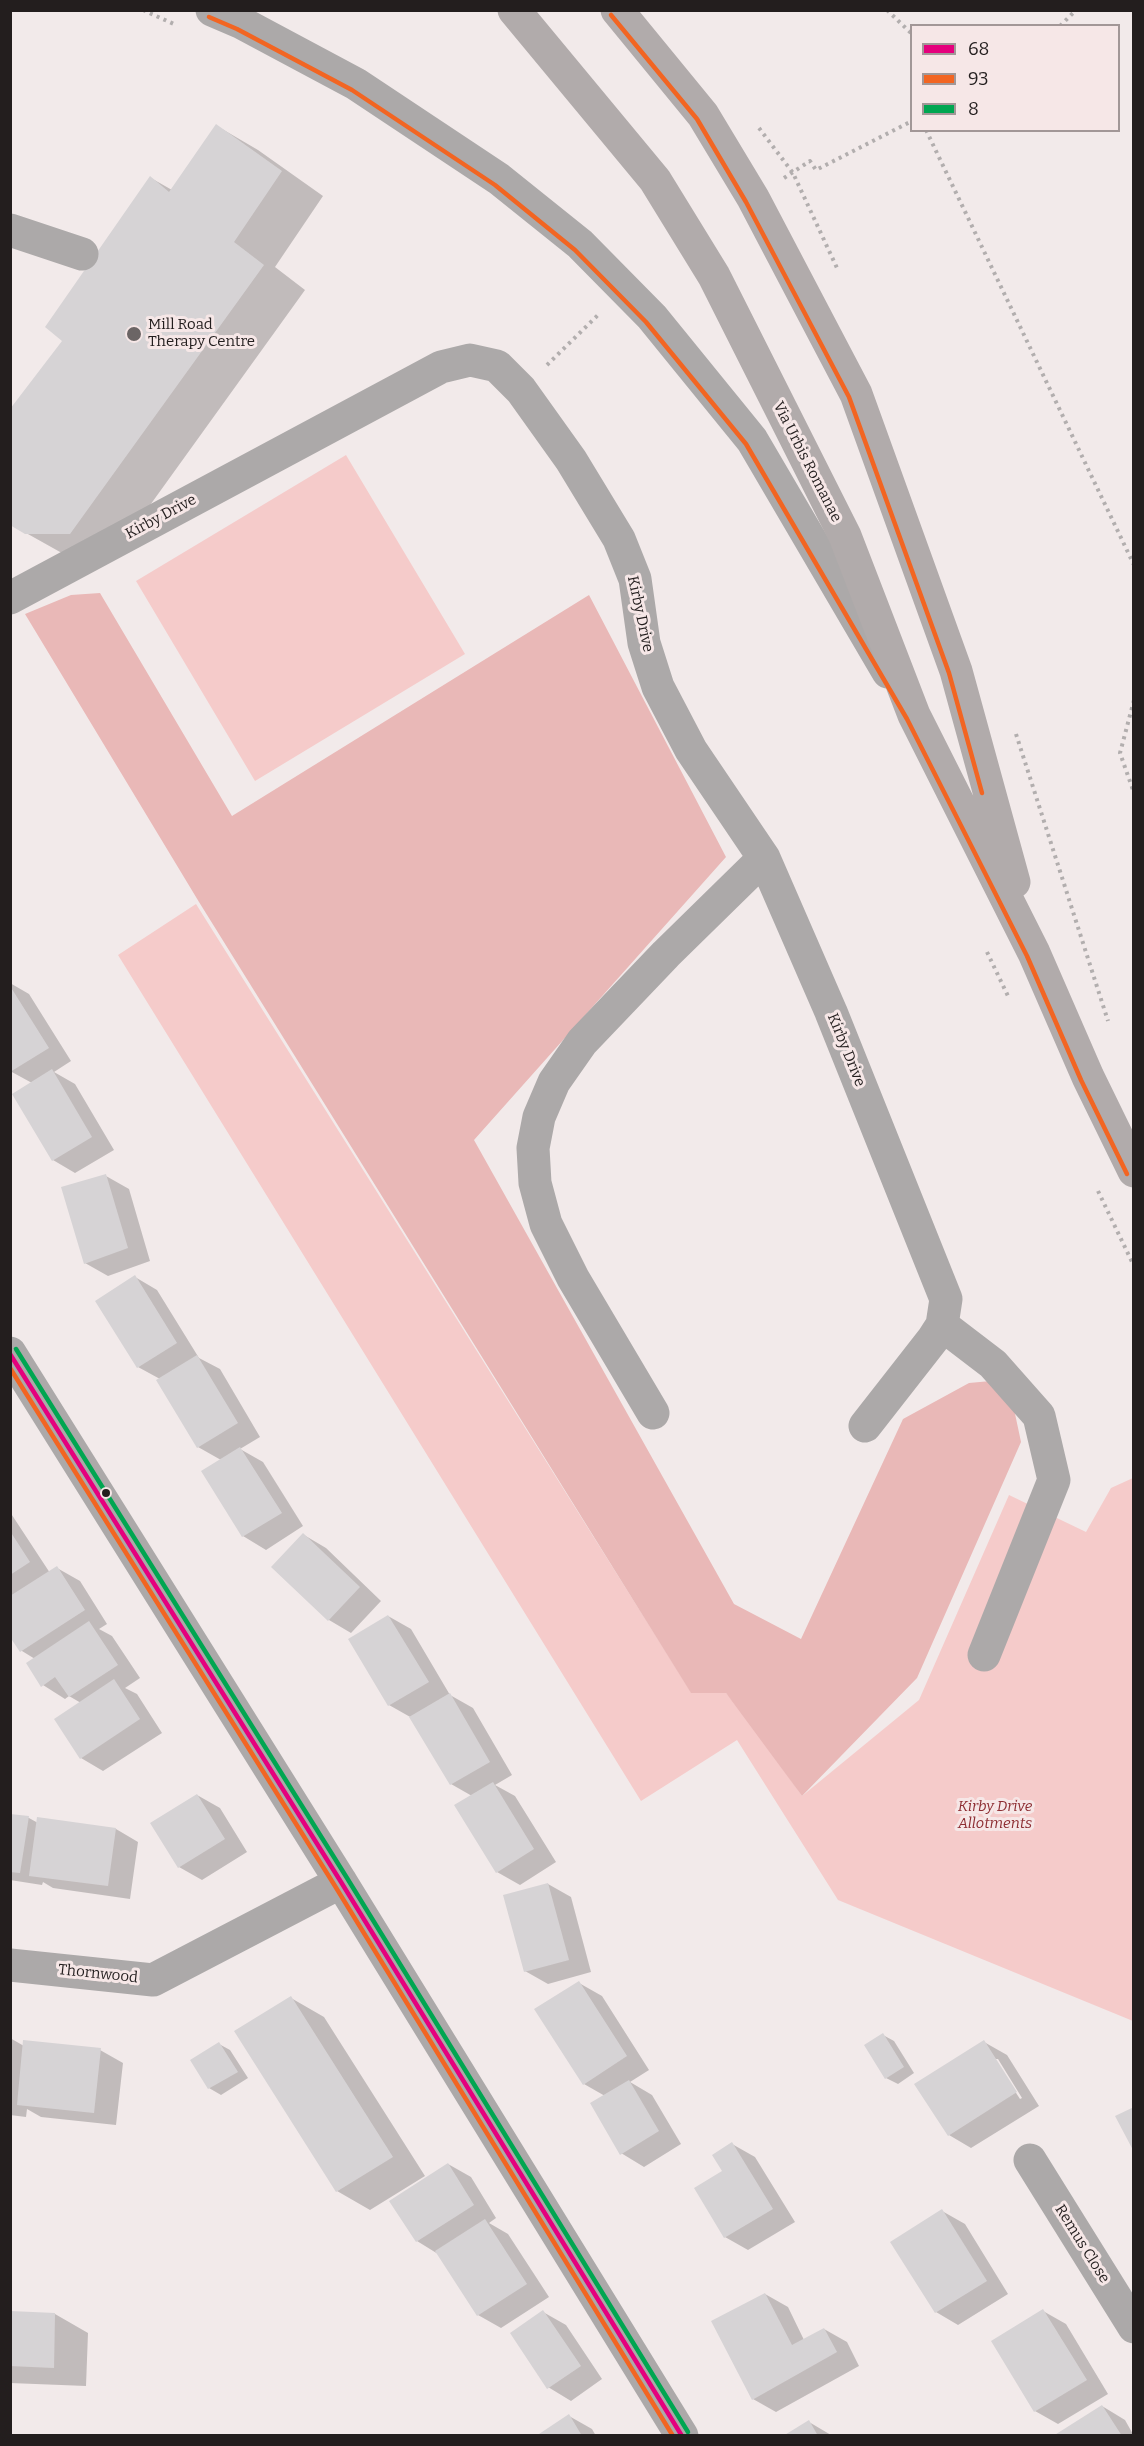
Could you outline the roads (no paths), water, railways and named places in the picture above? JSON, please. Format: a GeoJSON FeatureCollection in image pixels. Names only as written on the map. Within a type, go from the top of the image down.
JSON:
{"type":"FeatureCollection","features":[{"type":"Feature","properties":{"kind":"main road","name":"Via Urbis Romanae"},"geometry":{"type":"LineString","coordinates":[[513,10],[655,180],[714,276],[845,536],[914,715],[1034,953],[1088,1077],[1134,1172]]}},
{"type":"Feature","properties":{"kind":"main road","name":"Via Urbis Romanae"},"geometry":{"type":"LineString","coordinates":[[617,10],[703,115],[753,198],[856,394],[956,671],[1034,953]]}},
{"type":"Feature","properties":{"kind":"street"},"geometry":{"type":"LineString","coordinates":[[213,10],[356,84],[499,179],[580,244],[652,317],[752,440],[914,715]]}},
{"type":"Feature","properties":{"kind":"street"},"geometry":{"type":"LineString","coordinates":[[10,230],[82,254]]}},
{"type":"Feature","properties":{"kind":"street","name":"Kirby Drive"},"geometry":{"type":"LineString","coordinates":[[10,598],[441,368],[470,360],[497,366],[521,390],[571,460],[619,539],[635,579],[644,643],[658,687],[691,750],[764,858],[831,1012],[946,1299],[942,1325]]}},
{"type":"Feature","properties":{"kind":"street"},"geometry":{"type":"LineString","coordinates":[[653,1413],[573,1278],[546,1224],[534,1183],[532,1148],[537,1127],[554,1082],[582,1042],[666,954],[764,858]]}},
{"type":"Feature","properties":{"kind":"street"},"geometry":{"type":"LineString","coordinates":[[865,1426],[942,1325],[993,1364],[1039,1416],[1054,1480],[984,1656]]}},
{"type":"Feature","properties":{"kind":"street"},"geometry":{"type":"LineString","coordinates":[[10,1353],[341,1882],[682,2436]]}},
{"type":"Feature","properties":{"kind":"street","name":"Thornwood"},"geometry":{"type":"LineString","coordinates":[[10,1965],[153,1980],[341,1882]]}},
{"type":"Feature","properties":{"kind":"street","name":"Remus Close"},"geometry":{"type":"LineString","coordinates":[[1030,2160],[1134,2328]]}},
{"type":"Feature","properties":{"kind":"place","name":"Mill Road Therapy Centre"},"geometry":{"type":"Point","coordinates":[134,334]}},
{"type":"Feature","properties":{"kind":"park label","name":"Kirby Drive Allotments"},"geometry":{"type":"Point","coordinates":[995,1816]}}]}
